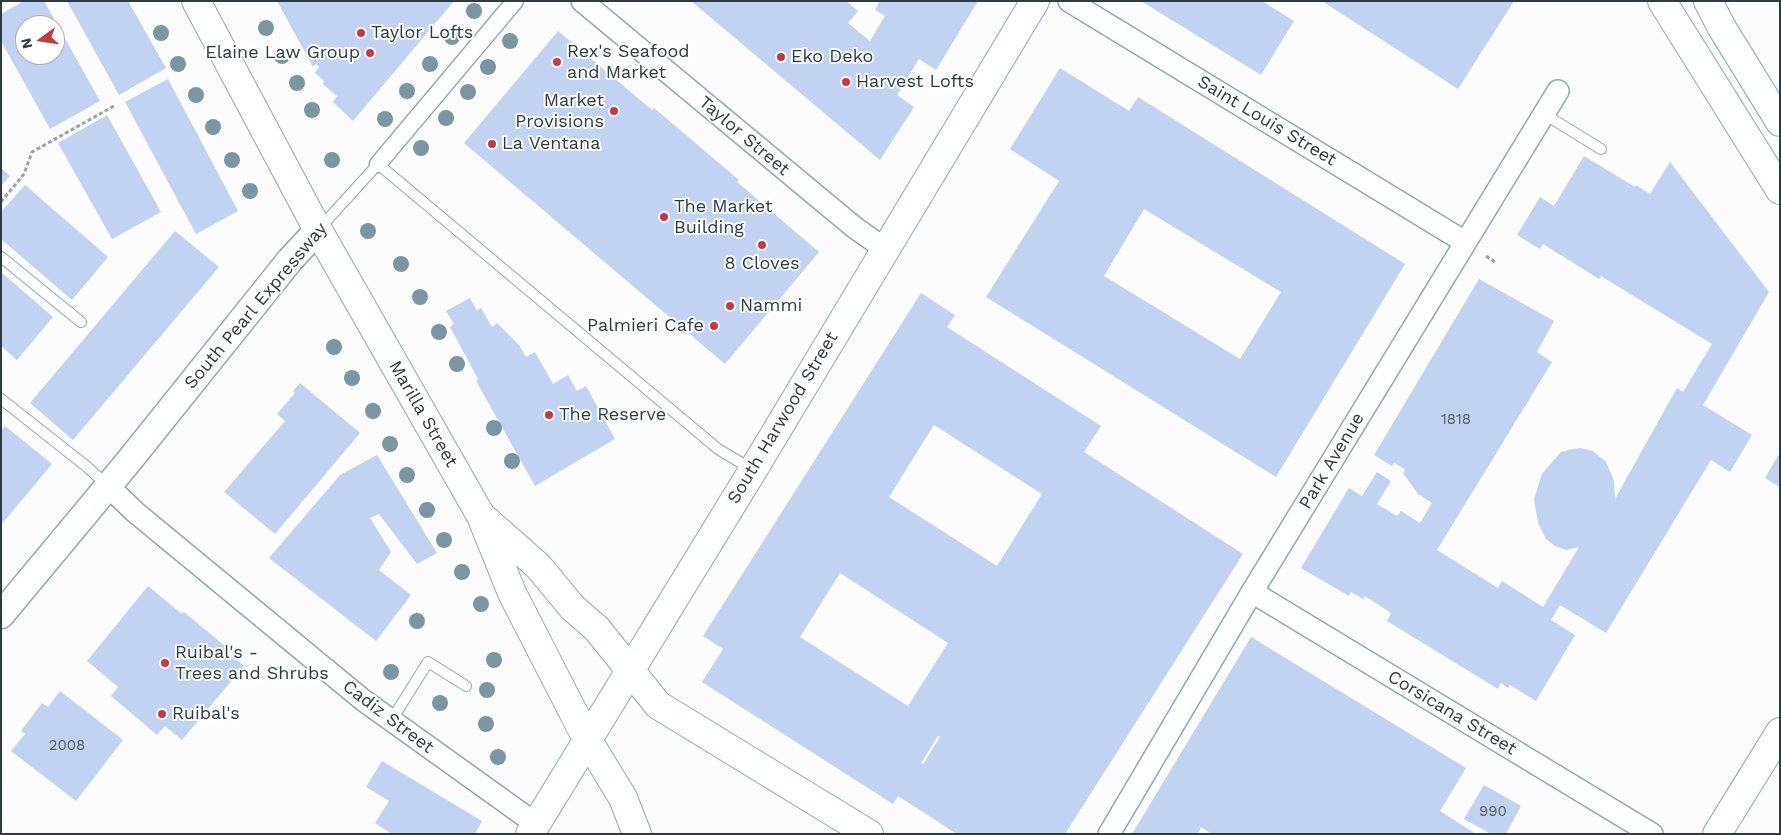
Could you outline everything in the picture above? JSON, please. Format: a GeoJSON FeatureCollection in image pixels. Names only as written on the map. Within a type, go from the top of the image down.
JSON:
{"type":"FeatureCollection","features":[{"type":"Feature","properties":{"kind":"main road","name":"Marilla Street"},"geometry":{"type":"LineString","coordinates":[[196,1],[318,230],[481,516],[512,593],[587,739],[622,798],[637,834]]}},
{"type":"Feature","properties":{"kind":"main road","name":"South Harwood Street"},"geometry":{"type":"LineString","coordinates":[[533,829],[753,470],[1035,1]]}},
{"type":"Feature","properties":{"kind":"main road"},"geometry":{"type":"LineString","coordinates":[[1662,1],[1780,190]]}},
{"type":"Feature","properties":{"kind":"main road"},"geometry":{"type":"LineString","coordinates":[[1708,1],[1722,28],[1780,122]]}},
{"type":"Feature","properties":{"kind":"main road"},"geometry":{"type":"LineString","coordinates":[[481,516],[538,566],[572,607],[597,630],[658,705],[869,834]]}},
{"type":"Feature","properties":{"kind":"main road"},"geometry":{"type":"LineString","coordinates":[[1717,834],[1780,732]]}},
{"type":"Feature","properties":{"kind":"street","name":"South Pearl Expressway"},"geometry":{"type":"LineString","coordinates":[[378,164],[515,1]]}},
{"type":"Feature","properties":{"kind":"street","name":"Taylor Street"},"geometry":{"type":"LineString","coordinates":[[582,1],[854,227],[885,249]]}},
{"type":"Feature","properties":{"kind":"street","name":"Saint Louis Street"},"geometry":{"type":"LineString","coordinates":[[1069,1],[1465,242]]}},
{"type":"Feature","properties":{"kind":"street","name":"Park Avenue"},"geometry":{"type":"LineString","coordinates":[[1109,834],[1252,592],[1558,91]]}},
{"type":"Feature","properties":{"kind":"street","name":"South Pearl Expressway"},"geometry":{"type":"LineString","coordinates":[[1,615],[108,486],[290,260],[318,230]]}},
{"type":"Feature","properties":{"kind":"street","name":"Cadiz Street"},"geometry":{"type":"LineString","coordinates":[[108,486],[135,512],[363,700],[533,829]]}},
{"type":"Feature","properties":{"kind":"street","name":"Corsicana Street"},"geometry":{"type":"LineString","coordinates":[[1252,592],[1652,834]]}},
{"type":"Feature","properties":{"kind":"lane"},"geometry":{"type":"LineString","coordinates":[[1544,114],[1601,149]]}},
{"type":"Feature","properties":{"kind":"lane","name":"South Pearl Expressway"},"geometry":{"type":"LineString","coordinates":[[318,230],[378,164]]}},
{"type":"Feature","properties":{"kind":"lane"},"geometry":{"type":"LineString","coordinates":[[378,164],[718,448],[753,470]]}},
{"type":"Feature","properties":{"kind":"lane"},"geometry":{"type":"LineString","coordinates":[[1,257],[81,322]]}},
{"type":"Feature","properties":{"kind":"lane"},"geometry":{"type":"LineString","coordinates":[[1,399],[86,466],[108,486]]}},
{"type":"Feature","properties":{"kind":"lane"},"geometry":{"type":"LineString","coordinates":[[391,720],[428,662],[466,686]]}},
{"type":"Feature","properties":{"kind":"path"},"geometry":{"type":"LineString","coordinates":[[1,202],[24,174],[32,152],[114,106]]}},
{"type":"Feature","properties":{"kind":"building"},"geometry":{"type":"Polygon","coordinates":[[[24,1],[44,1],[52,15],[15,15],[15,65],[65,65],[65,38],[100,101],[50,129],[1,41],[1,14],[24,1]]]}},
{"type":"Feature","properties":{"kind":"building"},"geometry":{"type":"Polygon","coordinates":[[[67,1],[128,1],[166,68],[119,95],[67,1]]]}},
{"type":"Feature","properties":{"kind":"building","name":"Taylor Lofts"},"geometry":{"type":"Polygon","coordinates":[[[277,1],[454,1],[353,121],[333,102],[337,96],[323,84],[324,81],[315,73],[319,67],[316,64],[313,67],[277,1]]]}},
{"type":"Feature","properties":{"kind":"building","name":"Harvest Lofts"},"geometry":{"type":"Polygon","coordinates":[[[691,1],[846,1],[858,11],[848,23],[870,41],[885,16],[875,10],[880,1],[978,1],[936,70],[919,59],[897,95],[914,107],[880,160],[691,1]]]}},
{"type":"Feature","properties":{"kind":"building"},"geometry":{"type":"Polygon","coordinates":[[[1141,1],[1262,1],[1294,21],[1261,75],[1141,1]]]}},
{"type":"Feature","properties":{"kind":"building"},"geometry":{"type":"Polygon","coordinates":[[[1322,1],[1514,1],[1458,89],[1322,1]]]}},
{"type":"Feature","properties":{"kind":"building","name":"The Market Building"},"geometry":{"type":"Polygon","coordinates":[[[558,31],[652,110],[654,108],[739,180],[737,182],[819,252],[725,364],[464,143],[558,31]]]}},
{"type":"Feature","properties":{"kind":"building"},"geometry":{"type":"Polygon","coordinates":[[[1060,68],[1129,111],[1138,97],[1405,264],[1276,477],[986,297],[1059,181],[1010,149],[1060,68]],[[1144,209],[1104,276],[1240,359],[1281,292],[1144,209]]]}},
{"type":"Feature","properties":{"kind":"building"},"geometry":{"type":"Polygon","coordinates":[[[168,79],[238,211],[196,234],[125,102],[168,79]]]}},
{"type":"Feature","properties":{"kind":"building"},"geometry":{"type":"Polygon","coordinates":[[[107,115],[161,212],[112,239],[58,143],[107,115]]]}},
{"type":"Feature","properties":{"kind":"building"},"geometry":{"type":"Polygon","coordinates":[[[1584,156],[1650,194],[1670,162],[1769,292],[1703,405],[1752,435],[1730,472],[1711,460],[1606,633],[1560,605],[1551,620],[1575,635],[1536,701],[1510,685],[1508,688],[1501,683],[1498,689],[1387,621],[1391,613],[1365,596],[1363,599],[1351,592],[1349,596],[1301,568],[1349,488],[1362,496],[1377,472],[1391,481],[1377,504],[1397,516],[1401,511],[1420,523],[1432,503],[1418,494],[1403,473],[1405,469],[1394,463],[1392,466],[1374,455],[1479,279],[1554,321],[1537,352],[1552,362],[1437,550],[1498,588],[1502,581],[1543,607],[1579,547],[1566,550],[1555,546],[1546,539],[1538,523],[1534,499],[1542,474],[1561,452],[1581,448],[1593,451],[1606,462],[1614,481],[1615,499],[1677,388],[1683,392],[1712,344],[1601,276],[1599,279],[1543,244],[1540,249],[1517,235],[1540,197],[1554,206],[1584,156]]]}},
{"type":"Feature","properties":{"kind":"building"},"geometry":{"type":"Polygon","coordinates":[[[1,168],[10,176],[1,186],[1,168]]]}},
{"type":"Feature","properties":{"kind":"building"},"geometry":{"type":"Polygon","coordinates":[[[25,185],[108,257],[72,300],[1,239],[1,212],[25,185]]]}},
{"type":"Feature","properties":{"kind":"building"},"geometry":{"type":"Polygon","coordinates":[[[175,231],[219,267],[73,440],[30,403],[175,231]]]}},
{"type":"Feature","properties":{"kind":"building"},"geometry":{"type":"Polygon","coordinates":[[[1,272],[53,317],[17,360],[1,346],[1,272]]]}},
{"type":"Feature","properties":{"kind":"building"},"geometry":{"type":"Polygon","coordinates":[[[921,293],[955,315],[947,327],[1101,426],[1084,452],[1243,554],[1065,834],[957,834],[898,796],[893,804],[702,682],[723,649],[703,636],[921,293]],[[934,425],[889,497],[997,566],[1042,494],[934,425]],[[840,573],[800,637],[908,706],[948,643],[840,573]],[[938,736],[921,763],[923,764],[940,737],[938,736]]]}},
{"type":"Feature","properties":{"kind":"building","name":"The Reserve"},"geometry":{"type":"Polygon","coordinates":[[[470,298],[477,311],[481,308],[492,327],[497,323],[519,345],[526,357],[535,352],[553,384],[568,375],[577,391],[586,386],[615,439],[535,486],[476,381],[478,379],[450,327],[454,324],[446,311],[470,298]]]}},
{"type":"Feature","properties":{"kind":"building"},"geometry":{"type":"Polygon","coordinates":[[[300,383],[360,433],[275,534],[224,492],[285,421],[277,414],[295,393],[293,391],[300,383]]]}},
{"type":"Feature","properties":{"kind":"building"},"geometry":{"type":"Polygon","coordinates":[[[5,426],[52,464],[1,525],[1,430],[5,426]]]}},
{"type":"Feature","properties":{"kind":"building"},"geometry":{"type":"Polygon","coordinates":[[[1780,452],[1780,487],[1765,478],[1780,452]]]}},
{"type":"Feature","properties":{"kind":"building"},"geometry":{"type":"Polygon","coordinates":[[[377,455],[437,553],[417,564],[379,514],[370,518],[391,552],[379,570],[411,595],[376,641],[269,558],[340,475],[377,455]]]}},
{"type":"Feature","properties":{"kind":"building","name":"Ruibal's - Trees and Shrubs"},"geometry":{"type":"Polygon","coordinates":[[[148,586],[182,614],[184,612],[231,651],[229,653],[244,666],[182,740],[165,726],[157,735],[111,696],[118,687],[87,661],[148,586]]]}},
{"type":"Feature","properties":{"kind":"building"},"geometry":{"type":"Polygon","coordinates":[[[1251,637],[1466,768],[1440,811],[1476,834],[1212,834],[1201,827],[1198,834],[1132,834],[1251,637]]]}},
{"type":"Feature","properties":{"kind":"building"},"geometry":{"type":"Polygon","coordinates":[[[60,691],[123,740],[76,801],[11,751],[25,734],[21,731],[42,703],[48,707],[60,691]]]}},
{"type":"Feature","properties":{"kind":"building"},"geometry":{"type":"Polygon","coordinates":[[[382,761],[482,821],[475,834],[392,834],[375,823],[389,801],[366,787],[382,761]]]}},
{"type":"Feature","properties":{"kind":"building"},"geometry":{"type":"Polygon","coordinates":[[[1484,785],[1521,806],[1506,834],[1491,834],[1464,819],[1484,785]]]}},
{"type":"Feature","properties":{"kind":"place","name":"Taylor Lofts"},"geometry":{"type":"Point","coordinates":[361,33]}},
{"type":"Feature","properties":{"kind":"place","name":"Elaine Law Group"},"geometry":{"type":"Point","coordinates":[370,53]}},
{"type":"Feature","properties":{"kind":"place","name":"Eko Deko"},"geometry":{"type":"Point","coordinates":[781,57]}},
{"type":"Feature","properties":{"kind":"place","name":"Rex's Seafood and Market"},"geometry":{"type":"Point","coordinates":[557,62]}},
{"type":"Feature","properties":{"kind":"place","name":"Harvest Lofts"},"geometry":{"type":"Point","coordinates":[846,82]}},
{"type":"Feature","properties":{"kind":"place","name":"Market Provisions"},"geometry":{"type":"Point","coordinates":[614,111]}},
{"type":"Feature","properties":{"kind":"place","name":"La Ventana"},"geometry":{"type":"Point","coordinates":[492,144]}},
{"type":"Feature","properties":{"kind":"place","name":"The Market Building"},"geometry":{"type":"Point","coordinates":[664,217]}},
{"type":"Feature","properties":{"kind":"place","name":"8 Cloves"},"geometry":{"type":"Point","coordinates":[762,245]}},
{"type":"Feature","properties":{"kind":"place","name":"Nammi"},"geometry":{"type":"Point","coordinates":[730,306]}},
{"type":"Feature","properties":{"kind":"place","name":"Palmieri Cafe"},"geometry":{"type":"Point","coordinates":[714,326]}},
{"type":"Feature","properties":{"kind":"place","name":"The Reserve"},"geometry":{"type":"Point","coordinates":[549,415]}},
{"type":"Feature","properties":{"kind":"place","name":"Ruibal's - Trees and Shrubs"},"geometry":{"type":"Point","coordinates":[165,663]}},
{"type":"Feature","properties":{"kind":"place","name":"Ruibal's"},"geometry":{"type":"Point","coordinates":[162,714]}}]}
